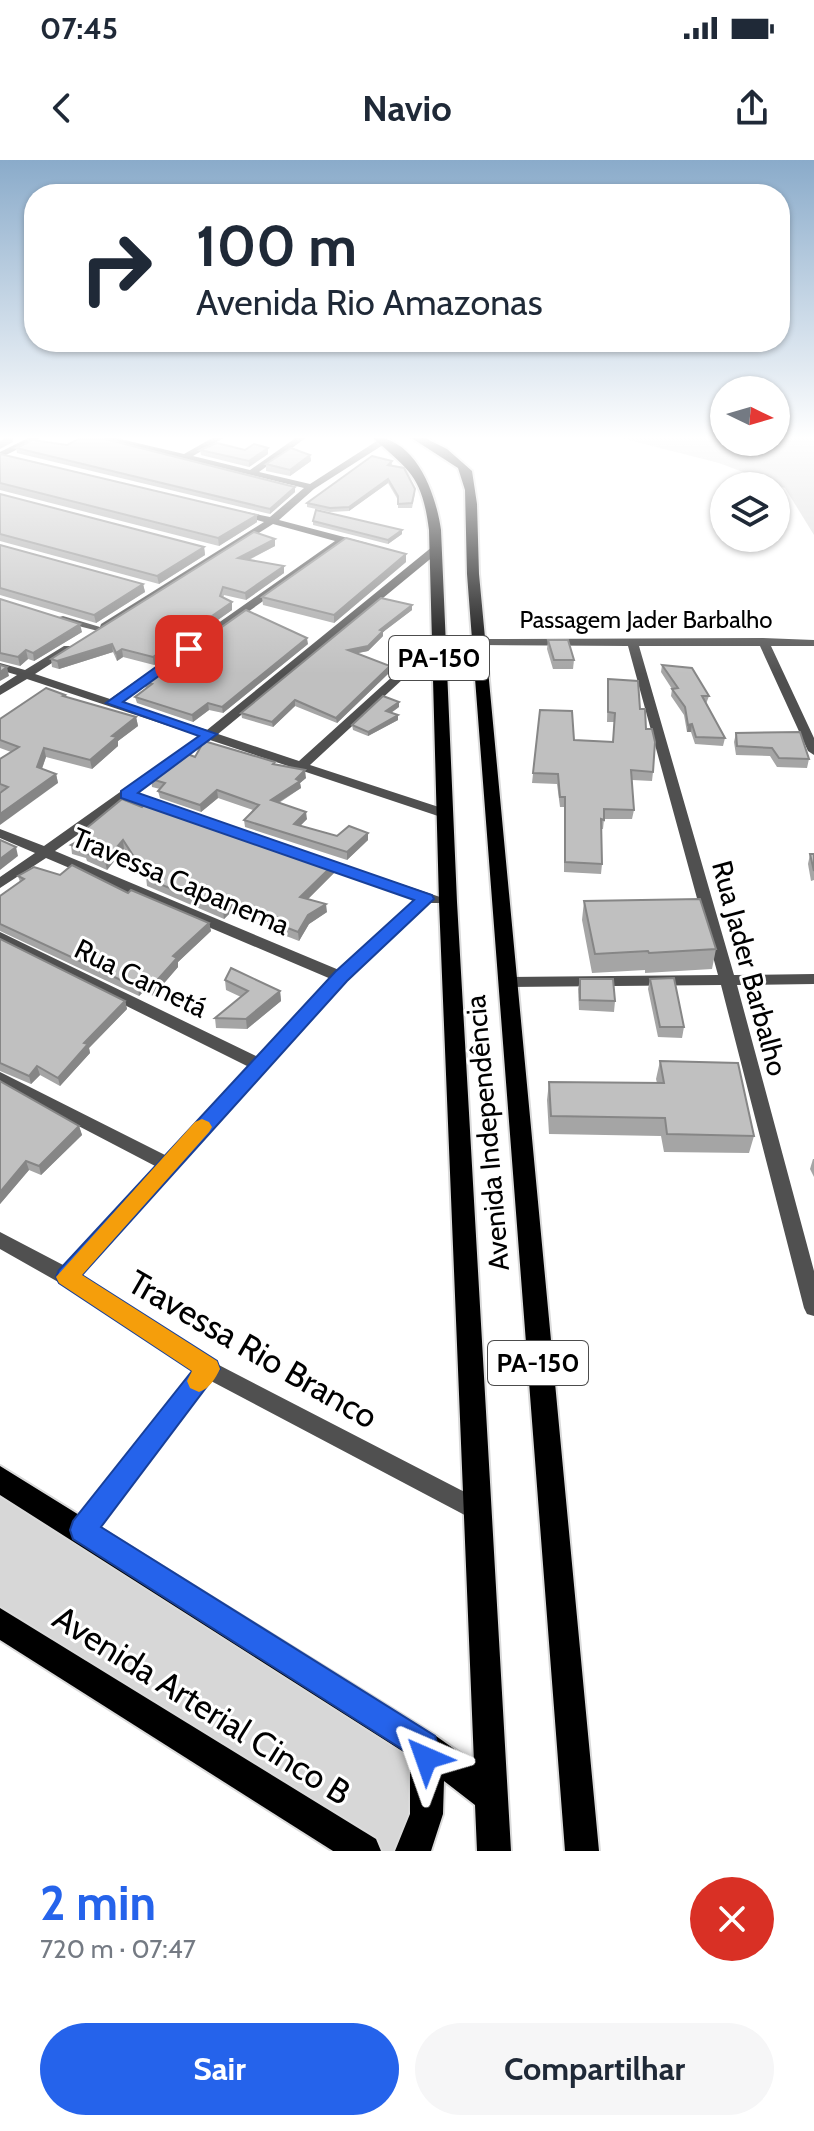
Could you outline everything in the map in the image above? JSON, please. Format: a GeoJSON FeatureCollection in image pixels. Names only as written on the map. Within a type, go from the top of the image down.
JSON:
{"type":"FeatureCollection","features":[{"type":"Feature","properties":{"kind":"main road","name":"Avenida Independência"},"geometry":{"type":"LineString","coordinates":[[442,516],[452,531],[479,642],[502,874],[507,982],[582,1851]]}},
{"type":"Feature","properties":{"kind":"main road","name":"Avenida Independência"},"geometry":{"type":"LineString","coordinates":[[456,516],[452,531],[436,549],[446,814],[437,900],[476,1510],[494,1851]]}},
{"type":"Feature","properties":{"kind":"main road"},"geometry":{"type":"LineString","coordinates":[[0,1479],[425,1747],[492,1797]]}},
{"type":"Feature","properties":{"kind":"main road","name":"Avenida Arterial Cinco B"},"geometry":{"type":"LineString","coordinates":[[1,1625],[364,1851]]}},
{"type":"Feature","properties":{"kind":"main road"},"geometry":{"type":"LineString","coordinates":[[412,1851],[428,1812],[425,1747]]}},
{"type":"Feature","properties":{"kind":"street"},"geometry":{"type":"LineString","coordinates":[[256,516],[370,546]]}},
{"type":"Feature","properties":{"kind":"street"},"geometry":{"type":"LineString","coordinates":[[86,638],[278,516]]}},
{"type":"Feature","properties":{"kind":"street"},"geometry":{"type":"LineString","coordinates":[[112,703],[343,540]]}},
{"type":"Feature","properties":{"kind":"street"},"geometry":{"type":"LineString","coordinates":[[202,548],[217,552]]}},
{"type":"Feature","properties":{"kind":"street"},"geometry":{"type":"LineString","coordinates":[[0,884],[210,734],[436,549]]}},
{"type":"Feature","properties":{"kind":"street"},"geometry":{"type":"LineString","coordinates":[[410,556],[423,560]]}},
{"type":"Feature","properties":{"kind":"street"},"geometry":{"type":"LineString","coordinates":[[144,586],[158,590]]}},
{"type":"Feature","properties":{"kind":"street"},"geometry":{"type":"LineString","coordinates":[[45,614],[98,630]]}},
{"type":"Feature","properties":{"kind":"street"},"geometry":{"type":"LineString","coordinates":[[303,764],[439,640]]}},
{"type":"Feature","properties":{"kind":"street"},"geometry":{"type":"LineString","coordinates":[[763,641],[814,751]]}},
{"type":"Feature","properties":{"kind":"street","name":"Passagem Jader Barbalho"},"geometry":{"type":"LineString","coordinates":[[479,642],[814,643]]}},
{"type":"Feature","properties":{"kind":"street","name":"Rua Jader Barbalho"},"geometry":{"type":"LineString","coordinates":[[633,643],[727,978],[814,1308]]}},
{"type":"Feature","properties":{"kind":"street"},"geometry":{"type":"LineString","coordinates":[[0,691],[74,645]]}},
{"type":"Feature","properties":{"kind":"street"},"geometry":{"type":"LineString","coordinates":[[0,666],[303,764],[446,814]]}},
{"type":"Feature","properties":{"kind":"street"},"geometry":{"type":"LineString","coordinates":[[127,795],[141,800]]}},
{"type":"Feature","properties":{"kind":"street","name":"Travessa Capanema"},"geometry":{"type":"LineString","coordinates":[[0,833],[341,977]]}},
{"type":"Feature","properties":{"kind":"street"},"geometry":{"type":"LineString","coordinates":[[291,852],[437,900]]}},
{"type":"Feature","properties":{"kind":"street"},"geometry":{"type":"LineString","coordinates":[[67,1277],[341,977],[437,900]]}},
{"type":"Feature","properties":{"kind":"street","name":"Rua Cametá"},"geometry":{"type":"LineString","coordinates":[[0,937],[259,1065]]}},
{"type":"Feature","properties":{"kind":"street"},"geometry":{"type":"LineString","coordinates":[[507,982],[814,979]]}},
{"type":"Feature","properties":{"kind":"street"},"geometry":{"type":"LineString","coordinates":[[0,1078],[167,1164]]}},
{"type":"Feature","properties":{"kind":"street","name":"Travessa Rio Branco"},"geometry":{"type":"LineString","coordinates":[[0,1240],[67,1277],[208,1369],[476,1510]]}},
{"type":"Feature","properties":{"kind":"street"},"geometry":{"type":"LineString","coordinates":[[83,1530],[208,1369]]}},
{"type":"Feature","properties":{"kind":"shaded area"},"geometry":{"type":"Polygon","coordinates":[[[802,516],[814,516],[814,535],[802,516]]]}},
{"type":"Feature","properties":{"kind":"shaded area"},"geometry":{"type":"Polygon","coordinates":[[[0,1483],[425,1747],[412,1851],[365,1851],[0,1611],[0,1483]]]}},
{"type":"Feature","properties":{"kind":"building"},"geometry":{"type":"Polygon","coordinates":[[[0,516],[84,516],[204,547],[157,576],[0,534],[0,516]]]}},
{"type":"Feature","properties":{"kind":"building"},"geometry":{"type":"Polygon","coordinates":[[[130,516],[255,516],[218,538],[130,516]]]}},
{"type":"Feature","properties":{"kind":"building"},"geometry":{"type":"Polygon","coordinates":[[[314,516],[341,516],[402,530],[388,540],[313,521],[314,516]]]}},
{"type":"Feature","properties":{"kind":"building"},"geometry":{"type":"Polygon","coordinates":[[[254,532],[275,539],[238,558],[284,566],[245,593],[223,587],[220,596],[232,602],[153,657],[122,649],[116,653],[112,644],[57,661],[51,659],[254,532]]]}},
{"type":"Feature","properties":{"kind":"building"},"geometry":{"type":"Polygon","coordinates":[[[346,538],[406,554],[334,615],[262,597],[346,538]]]}},
{"type":"Feature","properties":{"kind":"building"},"geometry":{"type":"Polygon","coordinates":[[[0,545],[143,584],[94,615],[0,588],[0,545]]]}},
{"type":"Feature","properties":{"kind":"building"},"geometry":{"type":"Polygon","coordinates":[[[381,598],[412,605],[380,630],[383,631],[368,646],[348,650],[390,666],[336,718],[295,700],[272,722],[241,713],[381,598]]]}},
{"type":"Feature","properties":{"kind":"building"},"geometry":{"type":"Polygon","coordinates":[[[0,599],[80,624],[33,653],[26,650],[18,657],[0,653],[0,599]]]}},
{"type":"Feature","properties":{"kind":"building"},"geometry":{"type":"Polygon","coordinates":[[[246,610],[307,638],[222,707],[208,703],[192,715],[135,697],[152,684],[144,682],[246,610]]]}},
{"type":"Feature","properties":{"kind":"building"},"geometry":{"type":"Polygon","coordinates":[[[548,640],[568,640],[574,660],[554,660],[548,640]]]}},
{"type":"Feature","properties":{"kind":"building"},"geometry":{"type":"Polygon","coordinates":[[[662,665],[692,668],[709,696],[702,696],[725,738],[696,737],[692,724],[688,725],[685,707],[672,689],[678,688],[662,665]]]}},
{"type":"Feature","properties":{"kind":"building"},"geometry":{"type":"Polygon","coordinates":[[[608,679],[638,681],[640,709],[645,709],[646,729],[652,729],[655,742],[653,772],[631,770],[634,810],[604,809],[604,820],[601,819],[602,864],[565,862],[565,797],[560,797],[558,774],[533,773],[540,710],[572,711],[574,740],[613,742],[615,713],[608,712],[608,679]]]}},
{"type":"Feature","properties":{"kind":"building"},"geometry":{"type":"Polygon","coordinates":[[[46,688],[63,696],[136,717],[112,736],[117,737],[90,760],[44,748],[37,767],[56,774],[0,814],[0,793],[8,787],[0,784],[0,759],[19,747],[0,740],[0,719],[46,688]]]}},
{"type":"Feature","properties":{"kind":"building"},"geometry":{"type":"Polygon","coordinates":[[[383,696],[399,702],[386,711],[398,715],[368,732],[352,725],[383,696]]]}},
{"type":"Feature","properties":{"kind":"building"},"geometry":{"type":"Polygon","coordinates":[[[800,732],[809,759],[779,758],[772,748],[737,746],[736,733],[800,732]]]}},
{"type":"Feature","properties":{"kind":"building"},"geometry":{"type":"Polygon","coordinates":[[[204,741],[275,762],[273,764],[305,770],[296,779],[300,781],[271,800],[306,812],[294,824],[337,836],[349,826],[368,833],[347,852],[244,820],[259,805],[217,790],[200,805],[158,791],[165,783],[151,779],[185,753],[195,757],[204,741]]]}},
{"type":"Feature","properties":{"kind":"building"},"geometry":{"type":"Polygon","coordinates":[[[122,799],[142,807],[148,801],[333,865],[300,897],[326,904],[308,915],[298,932],[280,925],[285,920],[256,910],[254,912],[232,901],[223,910],[145,878],[151,873],[140,866],[123,840],[105,861],[85,853],[88,850],[71,845],[88,835],[83,831],[122,799]]]}},
{"type":"Feature","properties":{"kind":"building"},"geometry":{"type":"Polygon","coordinates":[[[0,840],[16,847],[0,859],[0,840]]]}},
{"type":"Feature","properties":{"kind":"building"},"geometry":{"type":"Polygon","coordinates":[[[72,865],[128,893],[131,890],[209,923],[173,956],[177,958],[151,987],[143,983],[138,988],[0,924],[0,896],[24,879],[18,876],[34,867],[60,875],[72,865]]]}},
{"type":"Feature","properties":{"kind":"building"},"geometry":{"type":"Polygon","coordinates":[[[700,899],[716,949],[595,954],[584,901],[700,899]]]}},
{"type":"Feature","properties":{"kind":"building"},"geometry":{"type":"Polygon","coordinates":[[[0,939],[125,1001],[84,1043],[88,1044],[58,1078],[37,1066],[29,1076],[0,1063],[0,939]]]}},
{"type":"Feature","properties":{"kind":"building"},"geometry":{"type":"Polygon","coordinates":[[[231,968],[280,991],[246,1019],[215,1018],[248,991],[225,980],[231,968]]]}},
{"type":"Feature","properties":{"kind":"building"},"geometry":{"type":"Polygon","coordinates":[[[674,978],[684,1027],[660,1027],[650,979],[674,978]]]}},
{"type":"Feature","properties":{"kind":"building"},"geometry":{"type":"Polygon","coordinates":[[[580,979],[613,979],[615,1001],[580,1000],[580,979]]]}},
{"type":"Feature","properties":{"kind":"building"},"geometry":{"type":"Polygon","coordinates":[[[660,1061],[738,1063],[754,1136],[667,1134],[665,1118],[551,1116],[549,1082],[664,1083],[660,1061]]]}},
{"type":"Feature","properties":{"kind":"building"},"geometry":{"type":"Polygon","coordinates":[[[0,1081],[79,1126],[39,1166],[26,1161],[0,1192],[0,1081]]]}},
{"type":"Feature","properties":{"kind":"slow traffic"},"geometry":{"type":"LineString","coordinates":[[199,1381],[208,1369],[67,1277],[202,1127]]}},
{"type":"Feature","properties":{"kind":"route"},"geometry":{"type":"LineString","coordinates":[[189,649],[112,703],[210,734],[127,795],[426,899],[341,977],[67,1277],[208,1369],[83,1530],[425,1747],[426,1758]]}}]}
